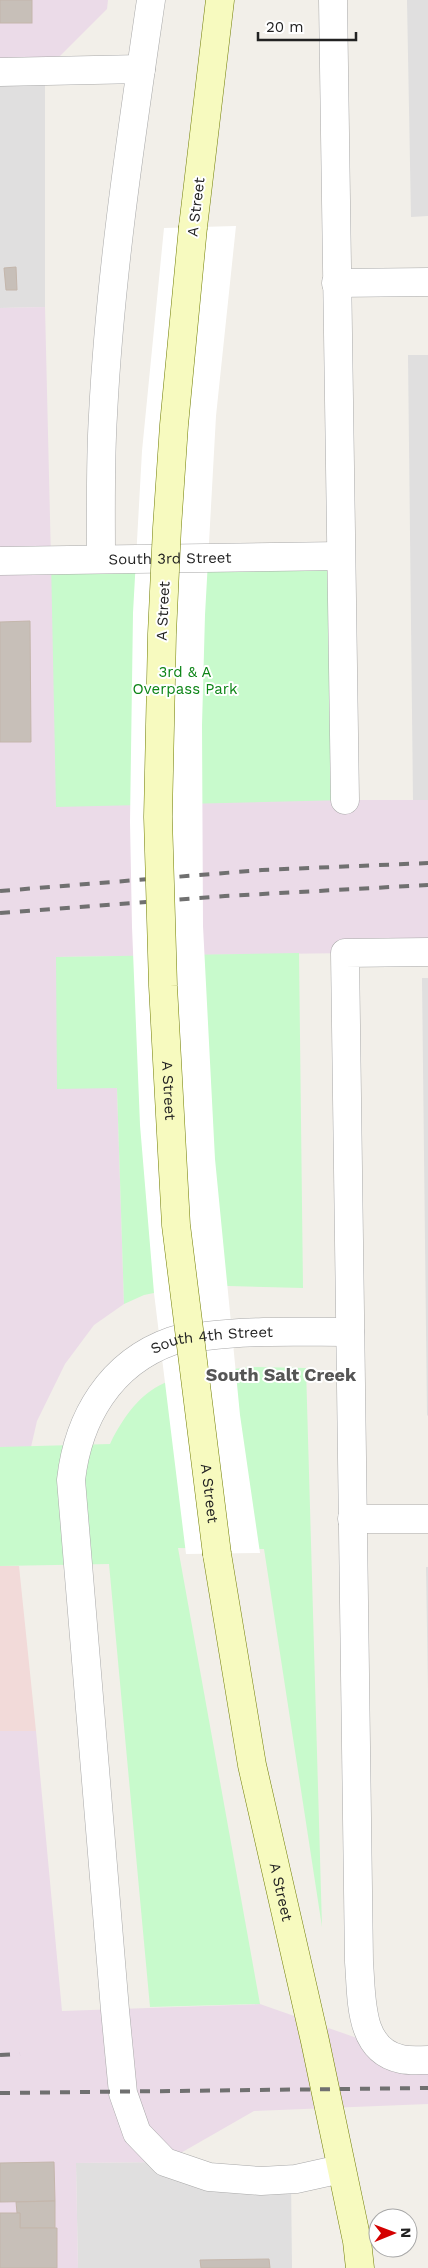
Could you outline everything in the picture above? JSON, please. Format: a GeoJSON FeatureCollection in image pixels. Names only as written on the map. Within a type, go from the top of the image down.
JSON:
{"type":"FeatureCollection","features":[{"type":"Feature","properties":{"kind":"main road","name":"A Street"},"geometry":{"type":"LineString","coordinates":[[220,0],[193,227],[174,425],[162,634],[158,816],[162,986],[176,1225],[217,1554],[252,1765],[315,2041],[357,2241],[360,2268]]}},
{"type":"Feature","properties":{"kind":"street"},"geometry":{"type":"LineString","coordinates":[[100,559],[103,414],[109,335],[120,227],[152,0]]}},
{"type":"Feature","properties":{"kind":"street"},"geometry":{"type":"LineString","coordinates":[[333,0],[345,800]]}},
{"type":"Feature","properties":{"kind":"street"},"geometry":{"type":"LineString","coordinates":[[0,72],[141,69]]}},
{"type":"Feature","properties":{"kind":"street"},"geometry":{"type":"LineString","coordinates":[[336,283],[428,282]]}},
{"type":"Feature","properties":{"kind":"street","name":"South 3rd Street"},"geometry":{"type":"LineString","coordinates":[[0,561],[340,556]]}},
{"type":"Feature","properties":{"kind":"street"},"geometry":{"type":"LineString","coordinates":[[428,952],[345,953],[359,1962],[365,2020],[374,2044],[382,2052],[402,2060],[428,2060]]}},
{"type":"Feature","properties":{"kind":"street","name":"South 4th Street"},"geometry":{"type":"LineString","coordinates":[[341,2169],[296,2178],[260,2181],[209,2177],[165,2162],[137,2133],[123,2093],[71,1480],[74,1452],[90,1413],[108,1384],[138,1359],[173,1340],[234,1333],[350,1332]]}},
{"type":"Feature","properties":{"kind":"street"},"geometry":{"type":"LineString","coordinates":[[352,1519],[428,1518]]}},
{"type":"Feature","properties":{"kind":"shaded area"},"geometry":{"type":"Polygon","coordinates":[[[0,0],[108,0],[107,9],[45,71],[0,72],[0,0]]]}},
{"type":"Feature","properties":{"kind":"shaded area"},"geometry":{"type":"Polygon","coordinates":[[[407,0],[428,0],[428,216],[411,217],[407,0]]]}},
{"type":"Feature","properties":{"kind":"shaded area"},"geometry":{"type":"Polygon","coordinates":[[[45,71],[45,307],[0,308],[0,72],[45,71]]]}},
{"type":"Feature","properties":{"kind":"shaded area"},"geometry":{"type":"Polygon","coordinates":[[[45,307],[51,560],[345,800],[428,800],[428,952],[56,957],[117,1088],[124,1304],[94,1325],[65,1364],[37,1421],[31,1447],[0,1447],[0,308],[45,307]]]}},
{"type":"Feature","properties":{"kind":"shaded area"},"geometry":{"type":"Polygon","coordinates":[[[408,355],[428,355],[428,800],[413,800],[408,355]]]}},
{"type":"Feature","properties":{"kind":"shaded area"},"geometry":{"type":"Polygon","coordinates":[[[422,978],[428,978],[428,1416],[427,1415],[422,978]]]}},
{"type":"Feature","properties":{"kind":"shaded area"},"geometry":{"type":"Polygon","coordinates":[[[0,1566],[19,1566],[36,1731],[0,1731],[0,1566]]]}},
{"type":"Feature","properties":{"kind":"shaded area"},"geometry":{"type":"Polygon","coordinates":[[[426,1567],[428,1567],[428,1689],[426,1567]]]}},
{"type":"Feature","properties":{"kind":"shaded area"},"geometry":{"type":"Polygon","coordinates":[[[0,1731],[36,1731],[62,2011],[260,2004],[374,2044],[428,2060],[428,2104],[254,2111],[165,2162],[76,2163],[78,2268],[0,2268],[0,1731]]]}},
{"type":"Feature","properties":{"kind":"shaded area"},"geometry":{"type":"Polygon","coordinates":[[[165,2162],[291,2179],[292,2268],[78,2268],[76,2163],[165,2162]]]}},
{"type":"Feature","properties":{"kind":"green space","name":"3rd & A Overpass Park"},"geometry":{"type":"Polygon","coordinates":[[[340,556],[345,800],[56,807],[51,560],[340,556]]]}},
{"type":"Feature","properties":{"kind":"green space"},"geometry":{"type":"Polygon","coordinates":[[[299,953],[303,1288],[193,1285],[144,1295],[124,1304],[117,1088],[57,1089],[56,957],[299,953]]]}},
{"type":"Feature","properties":{"kind":"green space"},"geometry":{"type":"Polygon","coordinates":[[[251,1367],[306,1368],[322,1927],[264,1549],[178,1548],[260,2004],[150,2007],[109,1564],[0,1566],[0,1447],[110,1444],[123,1421],[137,1403],[151,1391],[167,1382],[204,1372],[251,1367]]]}},
{"type":"Feature","properties":{"kind":"pier"},"geometry":{"type":"Polygon","coordinates":[[[236,226],[216,416],[205,615],[202,725],[203,926],[215,1159],[240,1415],[260,1553],[186,1554],[154,1293],[140,1125],[130,822],[133,613],[142,451],[164,228],[236,226]]]}},
{"type":"Feature","properties":{"kind":"building"},"geometry":{"type":"Polygon","coordinates":[[[0,0],[32,0],[32,23],[0,23],[0,0]]]}},
{"type":"Feature","properties":{"kind":"building"},"geometry":{"type":"Polygon","coordinates":[[[16,267],[17,290],[6,290],[4,268],[16,267]]]}},
{"type":"Feature","properties":{"kind":"building"},"geometry":{"type":"Polygon","coordinates":[[[30,621],[31,742],[0,742],[0,622],[30,621]]]}},
{"type":"Feature","properties":{"kind":"building"},"geometry":{"type":"Polygon","coordinates":[[[54,2162],[55,2201],[0,2202],[0,2163],[54,2162]]]}},
{"type":"Feature","properties":{"kind":"building"},"geometry":{"type":"Polygon","coordinates":[[[55,2201],[55,2228],[20,2228],[20,2213],[17,2213],[16,2202],[55,2201]]]}},
{"type":"Feature","properties":{"kind":"building"},"geometry":{"type":"Polygon","coordinates":[[[0,2213],[20,2213],[20,2228],[57,2228],[57,2268],[0,2268],[0,2213]]]}},
{"type":"Feature","properties":{"kind":"building"},"geometry":{"type":"Polygon","coordinates":[[[269,2259],[270,2268],[201,2268],[200,2260],[269,2259]]]}},
{"type":"Feature","properties":{"kind":"railway"},"geometry":{"type":"LineString","coordinates":[[0,891],[262,870],[428,863]]}},
{"type":"Feature","properties":{"kind":"railway"},"geometry":{"type":"LineString","coordinates":[[0,913],[225,896],[428,885]]}},
{"type":"Feature","properties":{"kind":"railway"},"geometry":{"type":"LineString","coordinates":[[0,2055],[20,2054]]}},
{"type":"Feature","properties":{"kind":"railway"},"geometry":{"type":"LineString","coordinates":[[0,2093],[428,2088]]}},
{"type":"Feature","properties":{"kind":"district","name":"South Salt Creek"},"geometry":{"type":"Point","coordinates":[281,1375]}}]}
